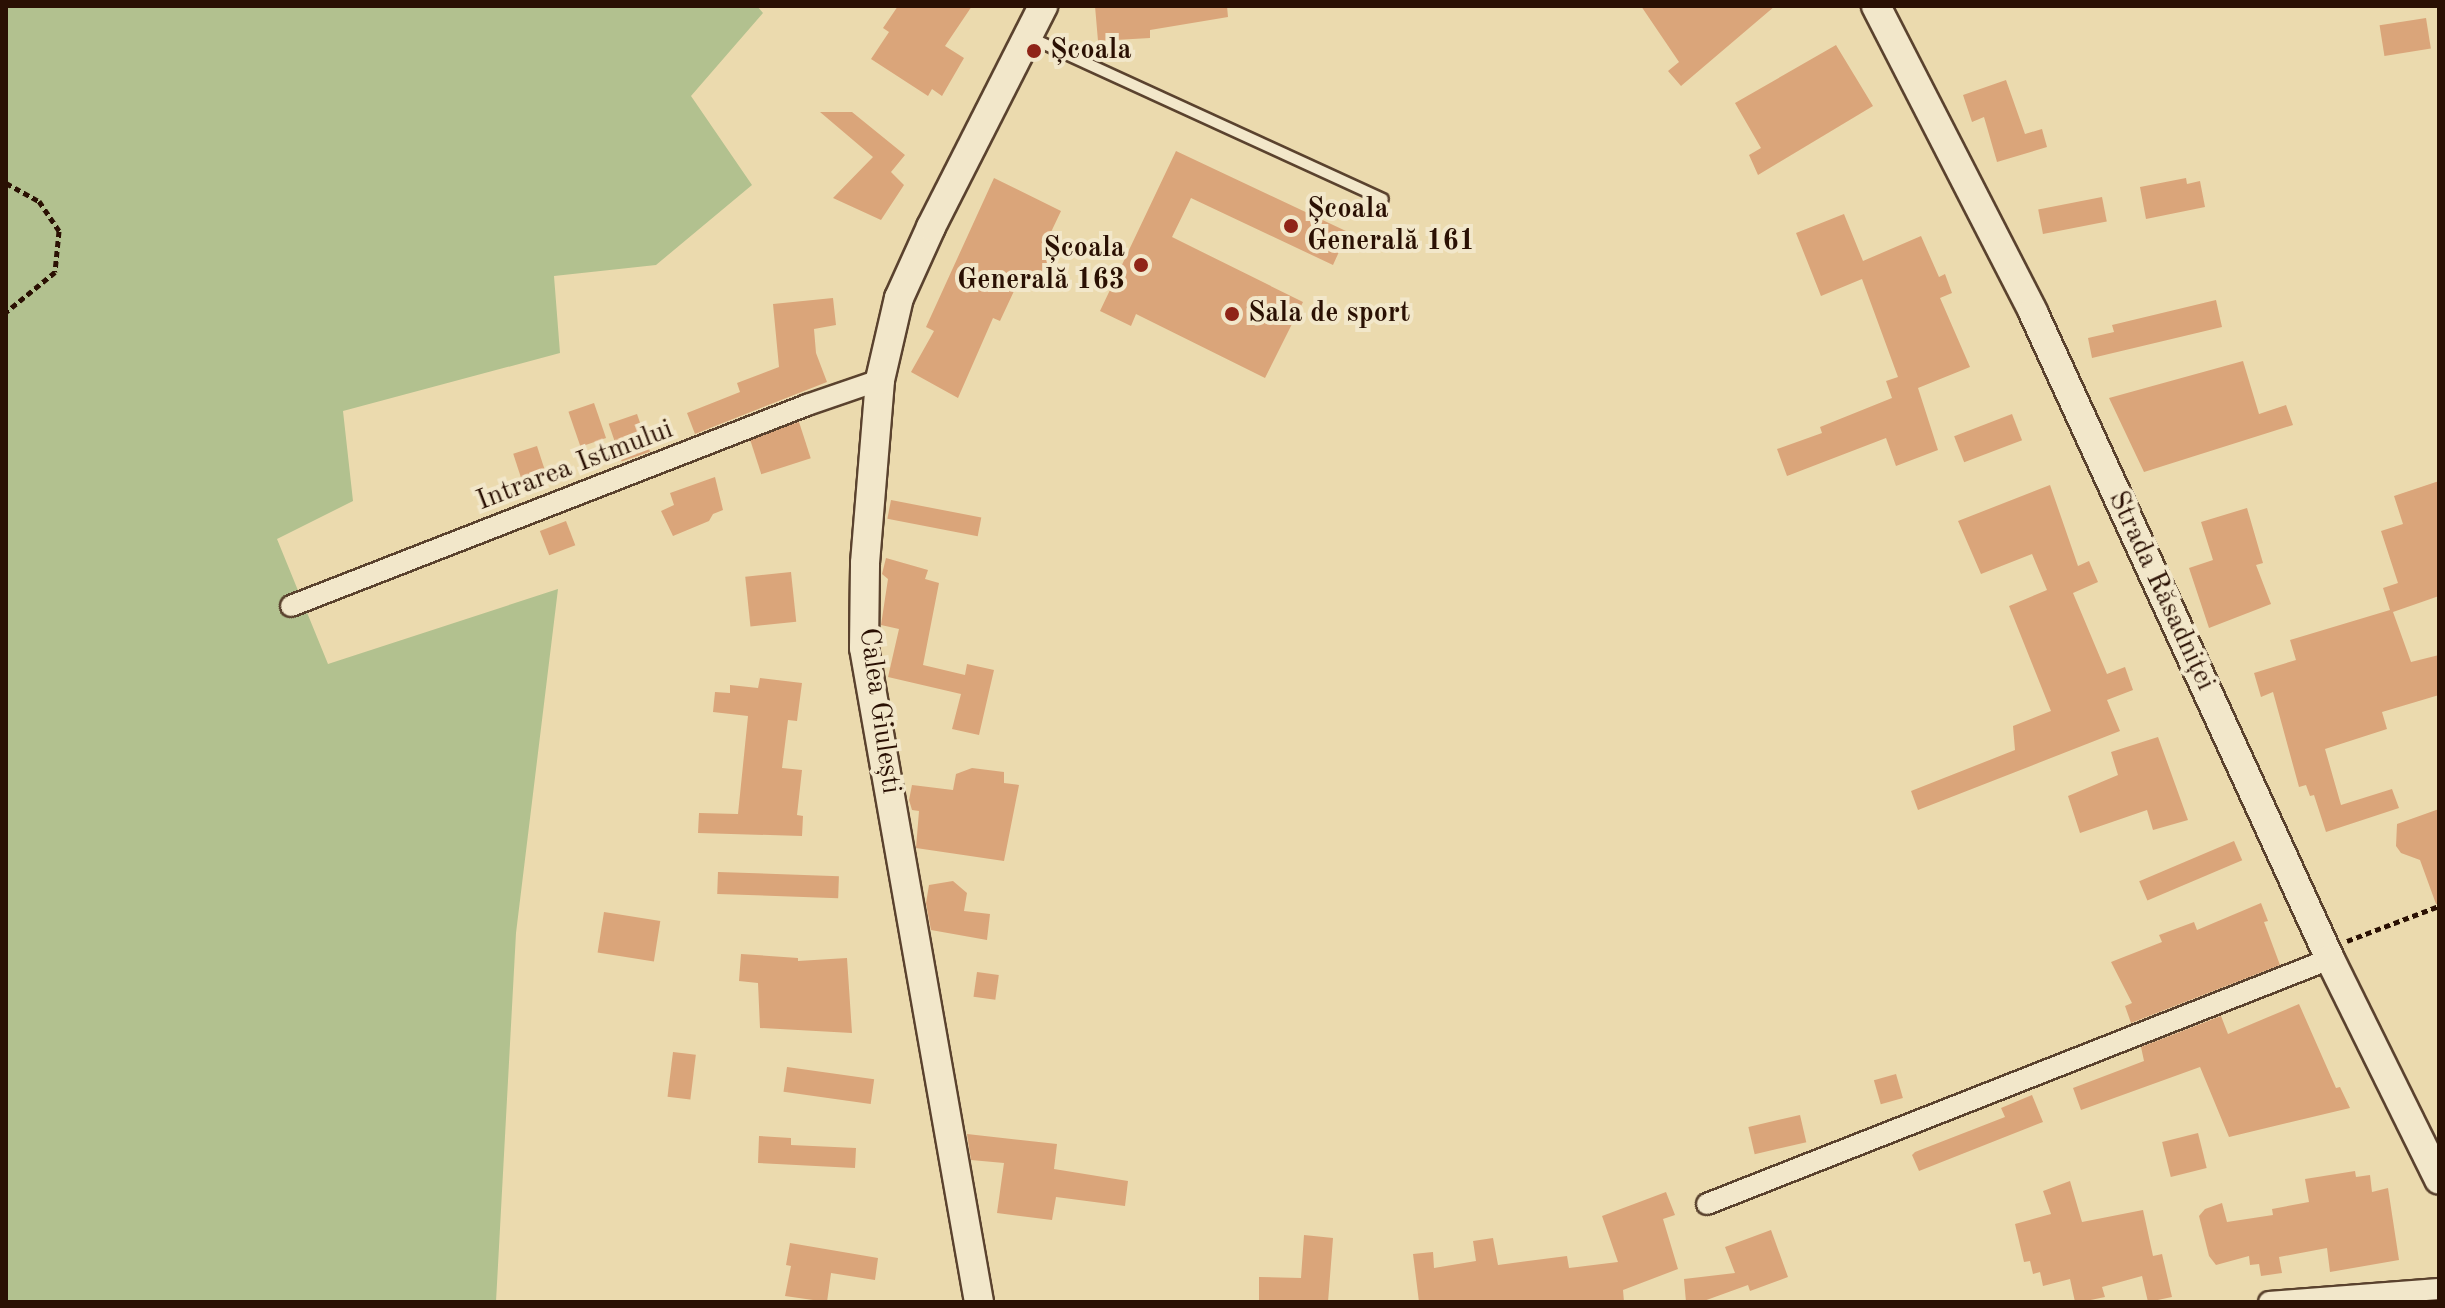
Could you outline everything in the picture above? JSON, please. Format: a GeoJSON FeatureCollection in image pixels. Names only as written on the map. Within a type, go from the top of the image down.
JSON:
{"type":"FeatureCollection","features":[{"type":"Feature","properties":{"kind":"main road","name":"Calea Giulești"},"geometry":{"type":"LineString","coordinates":[[979,1302],[864,648],[870,475],[880,380],[899,298],[1043,6]]}},
{"type":"Feature","properties":{"kind":"main road","name":"Strada Răsadniței"},"geometry":{"type":"LineString","coordinates":[[1876,6],[2033,312],[2328,954],[2439,1180]]}},
{"type":"Feature","properties":{"kind":"street","name":"Intrarea Istmului"},"geometry":{"type":"LineString","coordinates":[[291,606],[807,405],[880,380]]}},
{"type":"Feature","properties":{"kind":"street"},"geometry":{"type":"LineString","coordinates":[[1707,1204],[2328,954]]}},
{"type":"Feature","properties":{"kind":"street"},"geometry":{"type":"LineString","coordinates":[[2269,1302],[2439,1289]]}},
{"type":"Feature","properties":{"kind":"lane"},"geometry":{"type":"LineString","coordinates":[[1027,37],[1383,199]]}},
{"type":"Feature","properties":{"kind":"path"},"geometry":{"type":"LineString","coordinates":[[6,183],[39,201],[59,231],[55,272],[6,312]]}},
{"type":"Feature","properties":{"kind":"path"},"geometry":{"type":"LineString","coordinates":[[2328,954],[2439,906]]}},
{"type":"Feature","properties":{"kind":"green space"},"geometry":{"type":"Polygon","coordinates":[[[6,6],[757,6],[763,13],[691,96],[752,185],[656,265],[554,276],[560,353],[343,411],[353,501],[277,539],[328,664],[558,589],[516,933],[496,1302],[6,1302],[6,6]]]}},
{"type":"Feature","properties":{"kind":"building"},"geometry":{"type":"Polygon","coordinates":[[[898,6],[972,6],[945,46],[964,58],[942,96],[932,89],[928,96],[871,59],[889,32],[883,28],[898,6]]]}},
{"type":"Feature","properties":{"kind":"building"},"geometry":{"type":"Polygon","coordinates":[[[1095,6],[1227,6],[1228,17],[1150,30],[1150,38],[1098,41],[1095,6]]]}},
{"type":"Feature","properties":{"kind":"building"},"geometry":{"type":"Polygon","coordinates":[[[1641,6],[1775,6],[1681,86],[1668,71],[1679,62],[1641,6]]]}},
{"type":"Feature","properties":{"kind":"building"},"geometry":{"type":"Polygon","coordinates":[[[2426,18],[2431,49],[2384,56],[2380,25],[2426,18]]]}},
{"type":"Feature","properties":{"kind":"building"},"geometry":{"type":"Polygon","coordinates":[[[1836,45],[1873,106],[1758,175],[1749,155],[1761,148],[1735,103],[1836,45]]]}},
{"type":"Feature","properties":{"kind":"building"},"geometry":{"type":"Polygon","coordinates":[[[2006,80],[2025,134],[2042,129],[2047,147],[1997,162],[1984,117],[1972,122],[1963,95],[2006,80]]]}},
{"type":"Feature","properties":{"kind":"building"},"geometry":{"type":"Polygon","coordinates":[[[820,112],[852,112],[905,155],[891,172],[904,185],[881,220],[833,198],[873,157],[820,112]]]}},
{"type":"Feature","properties":{"kind":"building"},"geometry":{"type":"Polygon","coordinates":[[[1176,151],[1348,232],[1333,265],[1191,198],[1172,237],[1303,302],[1265,378],[1136,314],[1131,326],[1100,311],[1176,151]]]}},
{"type":"Feature","properties":{"kind":"building"},"geometry":{"type":"Polygon","coordinates":[[[994,178],[1061,211],[1043,249],[1052,253],[1039,282],[1022,274],[1000,321],[993,318],[958,398],[911,372],[934,331],[926,327],[994,178]]]}},
{"type":"Feature","properties":{"kind":"building"},"geometry":{"type":"Polygon","coordinates":[[[2186,178],[2187,184],[2200,181],[2205,207],[2146,219],[2140,187],[2186,178]]]}},
{"type":"Feature","properties":{"kind":"building"},"geometry":{"type":"Polygon","coordinates":[[[2102,197],[2107,222],[2043,234],[2038,209],[2102,197]]]}},
{"type":"Feature","properties":{"kind":"building"},"geometry":{"type":"Polygon","coordinates":[[[1844,214],[1863,261],[1921,236],[1939,277],[1945,274],[1952,293],[1940,298],[1970,367],[1918,388],[1938,450],[1896,466],[1886,438],[1787,476],[1777,449],[1822,433],[1820,427],[1892,398],[1886,381],[1898,377],[1862,279],[1821,296],[1796,233],[1844,214]]]}},
{"type":"Feature","properties":{"kind":"building"},"geometry":{"type":"Polygon","coordinates":[[[833,298],[836,325],[814,329],[816,353],[827,382],[695,434],[687,413],[740,392],[737,383],[779,367],[773,304],[833,298]]]}},
{"type":"Feature","properties":{"kind":"building"},"geometry":{"type":"Polygon","coordinates":[[[2216,300],[2222,327],[2092,358],[2088,338],[2114,332],[2112,325],[2216,300]]]}},
{"type":"Feature","properties":{"kind":"building"},"geometry":{"type":"Polygon","coordinates":[[[2243,361],[2259,414],[2286,405],[2293,425],[2144,472],[2109,398],[2243,361]]]}},
{"type":"Feature","properties":{"kind":"building"},"geometry":{"type":"Polygon","coordinates":[[[594,403],[606,438],[581,447],[568,412],[594,403]]]}},
{"type":"Feature","properties":{"kind":"building"},"geometry":{"type":"Polygon","coordinates":[[[637,414],[650,452],[622,462],[609,424],[637,414]]]}},
{"type":"Feature","properties":{"kind":"building"},"geometry":{"type":"Polygon","coordinates":[[[2012,414],[2022,440],[1964,462],[1954,436],[2012,414]]]}},
{"type":"Feature","properties":{"kind":"building"},"geometry":{"type":"Polygon","coordinates":[[[799,422],[811,458],[761,474],[750,438],[799,422]]]}},
{"type":"Feature","properties":{"kind":"building"},"geometry":{"type":"Polygon","coordinates":[[[537,446],[548,480],[524,488],[513,454],[537,446]]]}},
{"type":"Feature","properties":{"kind":"building"},"geometry":{"type":"Polygon","coordinates":[[[715,477],[723,510],[713,514],[709,521],[673,536],[661,511],[674,505],[670,493],[715,477]]]}},
{"type":"Feature","properties":{"kind":"building"},"geometry":{"type":"Polygon","coordinates":[[[2439,481],[2439,596],[2393,612],[2411,662],[2439,655],[2439,695],[2382,712],[2387,729],[2325,749],[2341,805],[2392,789],[2399,808],[2326,832],[2314,795],[2310,796],[2306,785],[2299,787],[2273,692],[2261,697],[2254,673],[2296,660],[2290,640],[2390,610],[2383,588],[2398,583],[2381,531],[2403,524],[2394,496],[2439,481]]]}},
{"type":"Feature","properties":{"kind":"building"},"geometry":{"type":"Polygon","coordinates":[[[2050,485],[2078,566],[2089,561],[2098,582],[2073,593],[2107,674],[2125,667],[2133,690],[2107,700],[2120,731],[1918,810],[1911,791],[2015,750],[2013,726],[2051,711],[2009,606],[2047,590],[2032,554],[1981,574],[1958,521],[2050,485]]]}},
{"type":"Feature","properties":{"kind":"building"},"geometry":{"type":"Polygon","coordinates":[[[891,500],[981,518],[978,536],[887,519],[891,500]]]}},
{"type":"Feature","properties":{"kind":"building"},"geometry":{"type":"Polygon","coordinates":[[[2247,508],[2263,563],[2256,565],[2271,604],[2209,628],[2189,568],[2213,560],[2201,522],[2247,508]]]}},
{"type":"Feature","properties":{"kind":"building"},"geometry":{"type":"Polygon","coordinates":[[[566,521],[575,545],[549,555],[540,531],[566,521]]]}},
{"type":"Feature","properties":{"kind":"building"},"geometry":{"type":"Polygon","coordinates":[[[886,558],[928,570],[925,579],[939,583],[923,665],[965,675],[967,664],[994,670],[979,735],[952,729],[961,694],[888,677],[899,629],[881,625],[888,579],[882,574],[886,558]]]}},
{"type":"Feature","properties":{"kind":"building"},"geometry":{"type":"Polygon","coordinates":[[[791,572],[796,622],[750,627],[745,577],[791,572]]]}},
{"type":"Feature","properties":{"kind":"building"},"geometry":{"type":"Polygon","coordinates":[[[760,678],[802,683],[797,721],[788,720],[782,768],[802,770],[797,815],[803,816],[802,836],[698,833],[699,813],[738,814],[748,716],[713,712],[715,692],[730,693],[730,685],[758,688],[760,678]]]}},
{"type":"Feature","properties":{"kind":"building"},"geometry":{"type":"Polygon","coordinates":[[[2158,737],[2188,820],[2153,830],[2147,810],[2080,833],[2068,796],[2118,775],[2111,752],[2158,737]]]}},
{"type":"Feature","properties":{"kind":"building"},"geometry":{"type":"Polygon","coordinates":[[[972,768],[1004,772],[1004,783],[1019,785],[1004,861],[916,848],[919,811],[912,810],[909,800],[912,785],[953,790],[956,774],[972,768]]]}},
{"type":"Feature","properties":{"kind":"building"},"geometry":{"type":"Polygon","coordinates":[[[2439,809],[2439,904],[2436,904],[2420,860],[2401,853],[2396,846],[2397,824],[2439,809]]]}},
{"type":"Feature","properties":{"kind":"building"},"geometry":{"type":"Polygon","coordinates":[[[2234,841],[2242,860],[2147,901],[2139,881],[2234,841]]]}},
{"type":"Feature","properties":{"kind":"building"},"geometry":{"type":"Polygon","coordinates":[[[718,872],[839,876],[838,898],[717,894],[718,872]]]}},
{"type":"Feature","properties":{"kind":"building"},"geometry":{"type":"Polygon","coordinates":[[[953,881],[967,893],[964,911],[990,914],[987,940],[931,930],[926,903],[929,885],[953,881]]]}},
{"type":"Feature","properties":{"kind":"building"},"geometry":{"type":"Polygon","coordinates":[[[2261,903],[2268,921],[2264,922],[2280,965],[2131,1023],[2125,1006],[2132,1003],[2111,962],[2162,942],[2159,935],[2194,922],[2197,930],[2261,903]]]}},
{"type":"Feature","properties":{"kind":"building"},"geometry":{"type":"Polygon","coordinates":[[[604,912],[660,921],[654,961],[598,952],[604,912]]]}},
{"type":"Feature","properties":{"kind":"building"},"geometry":{"type":"Polygon","coordinates":[[[741,954],[798,958],[798,961],[847,958],[852,1033],[760,1028],[758,983],[739,981],[741,954]]]}},
{"type":"Feature","properties":{"kind":"building"},"geometry":{"type":"Polygon","coordinates":[[[977,972],[999,975],[995,1000],[974,997],[977,972]]]}},
{"type":"Feature","properties":{"kind":"building"},"geometry":{"type":"Polygon","coordinates":[[[2299,1004],[2336,1088],[2340,1087],[2350,1108],[2229,1137],[2200,1067],[2081,1110],[2073,1088],[2144,1061],[2141,1047],[2221,1016],[2228,1034],[2299,1004]]]}},
{"type":"Feature","properties":{"kind":"building"},"geometry":{"type":"Polygon","coordinates":[[[673,1052],[696,1055],[690,1099],[668,1097],[673,1052]]]}},
{"type":"Feature","properties":{"kind":"building"},"geometry":{"type":"Polygon","coordinates":[[[787,1067],[874,1079],[871,1104],[784,1092],[787,1067]]]}},
{"type":"Feature","properties":{"kind":"building"},"geometry":{"type":"Polygon","coordinates":[[[1896,1074],[1903,1098],[1881,1104],[1874,1080],[1896,1074]]]}},
{"type":"Feature","properties":{"kind":"building"},"geometry":{"type":"Polygon","coordinates":[[[2032,1095],[2043,1122],[1919,1171],[1912,1155],[1915,1152],[2005,1117],[2001,1108],[2032,1095]]]}},
{"type":"Feature","properties":{"kind":"building"},"geometry":{"type":"Polygon","coordinates":[[[1800,1115],[1806,1142],[1755,1154],[1748,1127],[1800,1115]]]}},
{"type":"Feature","properties":{"kind":"building"},"geometry":{"type":"Polygon","coordinates":[[[2198,1133],[2207,1168],[2171,1177],[2162,1142],[2198,1133]]]}},
{"type":"Feature","properties":{"kind":"building"},"geometry":{"type":"Polygon","coordinates":[[[967,1134],[1057,1144],[1054,1169],[1128,1181],[1125,1206],[1056,1197],[1052,1220],[997,1213],[1004,1163],[971,1160],[967,1134]]]}},
{"type":"Feature","properties":{"kind":"building"},"geometry":{"type":"Polygon","coordinates":[[[759,1136],[791,1138],[791,1145],[856,1148],[855,1168],[758,1163],[759,1136]]]}},
{"type":"Feature","properties":{"kind":"building"},"geometry":{"type":"Polygon","coordinates":[[[2355,1171],[2356,1177],[2370,1175],[2372,1192],[2388,1188],[2399,1260],[2330,1272],[2327,1248],[2279,1257],[2282,1273],[2261,1276],[2259,1264],[2250,1265],[2249,1256],[2216,1265],[2209,1256],[2199,1216],[2205,1209],[2222,1203],[2227,1222],[2273,1215],[2272,1209],[2309,1202],[2305,1179],[2355,1171]]]}},
{"type":"Feature","properties":{"kind":"building"},"geometry":{"type":"Polygon","coordinates":[[[2070,1181],[2082,1222],[2143,1210],[2153,1256],[2162,1254],[2172,1297],[2148,1302],[2142,1276],[2102,1287],[2105,1297],[2081,1302],[2075,1302],[2070,1279],[2043,1286],[2040,1272],[2033,1274],[2030,1261],[2024,1262],[2015,1224],[2051,1214],[2043,1191],[2070,1181]]]}},
{"type":"Feature","properties":{"kind":"building"},"geometry":{"type":"Polygon","coordinates":[[[1666,1192],[1675,1215],[1663,1219],[1678,1269],[1623,1290],[1624,1302],[1419,1302],[1413,1254],[1433,1252],[1434,1268],[1476,1261],[1473,1241],[1493,1238],[1498,1265],[1567,1256],[1569,1268],[1618,1262],[1602,1216],[1666,1192]]]}},
{"type":"Feature","properties":{"kind":"building"},"geometry":{"type":"Polygon","coordinates":[[[1771,1230],[1788,1277],[1750,1291],[1748,1285],[1701,1302],[1686,1302],[1684,1279],[1735,1273],[1725,1247],[1771,1230]]]}},
{"type":"Feature","properties":{"kind":"building"},"geometry":{"type":"Polygon","coordinates":[[[1304,1235],[1333,1238],[1328,1302],[1259,1302],[1259,1277],[1301,1278],[1304,1235]]]}},
{"type":"Feature","properties":{"kind":"building"},"geometry":{"type":"Polygon","coordinates":[[[790,1243],[878,1258],[875,1280],[831,1273],[827,1302],[785,1296],[791,1266],[786,1265],[790,1243]]]}},
{"type":"Feature","properties":{"kind":"place","name":"Școala"},"geometry":{"type":"Point","coordinates":[1034,51]}},
{"type":"Feature","properties":{"kind":"place","name":"Școala Generală 161"},"geometry":{"type":"Point","coordinates":[1291,226]}},
{"type":"Feature","properties":{"kind":"place","name":"Școala Generală 163"},"geometry":{"type":"Point","coordinates":[1141,265]}},
{"type":"Feature","properties":{"kind":"place","name":"Sala de sport"},"geometry":{"type":"Point","coordinates":[1232,314]}}]}
